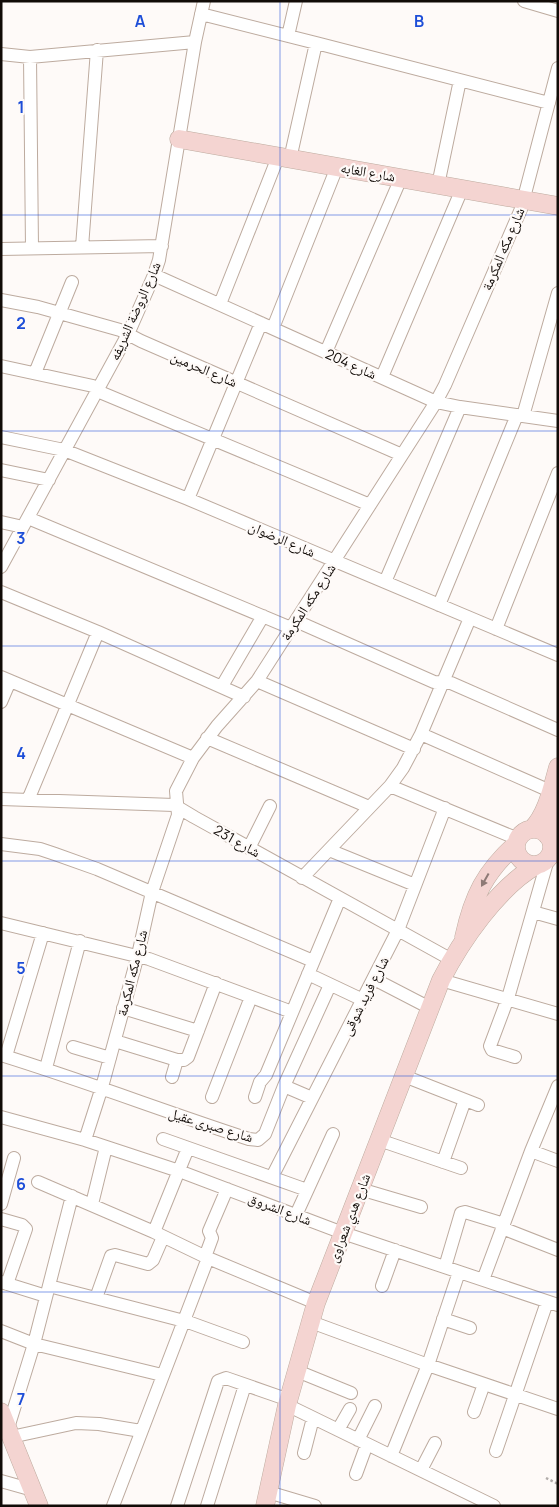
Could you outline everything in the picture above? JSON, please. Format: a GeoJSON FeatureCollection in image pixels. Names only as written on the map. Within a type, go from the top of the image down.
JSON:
{"type":"FeatureCollection","features":[{"type":"Feature","properties":{"kind":"street"},"geometry":{"type":"LineString","coordinates":[[288,36],[296,1]]}},
{"type":"Feature","properties":{"kind":"street"},"geometry":{"type":"LineString","coordinates":[[524,1],[558,11]]}},
{"type":"Feature","properties":{"kind":"street"},"geometry":{"type":"LineString","coordinates":[[202,7],[288,36],[549,103]]}},
{"type":"Feature","properties":{"kind":"street","name":"شارع الروضة الشريفه"},"geometry":{"type":"LineString","coordinates":[[1,567],[128,334],[154,275],[162,246],[202,7]]}},
{"type":"Feature","properties":{"kind":"street"},"geometry":{"type":"LineString","coordinates":[[1,54],[30,57],[195,42]]}},
{"type":"Feature","properties":{"kind":"street"},"geometry":{"type":"LineString","coordinates":[[220,304],[284,158],[316,43]]}},
{"type":"Feature","properties":{"kind":"street"},"geometry":{"type":"LineString","coordinates":[[82,247],[96,50]]}},
{"type":"Feature","properties":{"kind":"street"},"geometry":{"type":"LineString","coordinates":[[30,57],[32,248]]}},
{"type":"Feature","properties":{"kind":"street","name":"شارع مكه المكرمة"},"geometry":{"type":"LineString","coordinates":[[85,1140],[124,1008],[152,892],[177,820],[176,791],[193,758],[207,738],[257,681],[436,402],[453,368],[524,200],[558,68]]}},
{"type":"Feature","properties":{"kind":"street"},"geometry":{"type":"LineString","coordinates":[[438,185],[460,80]]}},
{"type":"Feature","properties":{"kind":"street","name":"شارع الغابه"},"geometry":{"type":"LineString","coordinates":[[179,139],[558,206]]}},
{"type":"Feature","properties":{"kind":"street"},"geometry":{"type":"LineString","coordinates":[[274,328],[337,167]]}},
{"type":"Feature","properties":{"kind":"street"},"geometry":{"type":"LineString","coordinates":[[326,352],[402,178]]}},
{"type":"Feature","properties":{"kind":"street"},"geometry":{"type":"LineString","coordinates":[[382,377],[462,189]]}},
{"type":"Feature","properties":{"kind":"street"},"geometry":{"type":"LineString","coordinates":[[1,249],[162,246]]}},
{"type":"Feature","properties":{"kind":"street","name":"شارع 204"},"geometry":{"type":"LineString","coordinates":[[154,275],[436,402],[558,421]]}},
{"type":"Feature","properties":{"kind":"street"},"geometry":{"type":"LineString","coordinates":[[35,373],[72,282]]}},
{"type":"Feature","properties":{"kind":"street"},"geometry":{"type":"LineString","coordinates":[[439,605],[520,415],[558,293]]}},
{"type":"Feature","properties":{"kind":"street","name":"شارع الحرمين"},"geometry":{"type":"LineString","coordinates":[[1,300],[120,330],[141,341],[402,455]]}},
{"type":"Feature","properties":{"kind":"street"},"geometry":{"type":"LineString","coordinates":[[188,499],[261,323]]}},
{"type":"Feature","properties":{"kind":"street"},"geometry":{"type":"LineString","coordinates":[[1,366],[90,385],[104,393],[370,505]]}},
{"type":"Feature","properties":{"kind":"street"},"geometry":{"type":"LineString","coordinates":[[385,582],[460,407]]}},
{"type":"Feature","properties":{"kind":"street","name":"شارع الرضوان"},"geometry":{"type":"LineString","coordinates":[[1,437],[64,450],[188,499],[558,655]]}},
{"type":"Feature","properties":{"kind":"street"},"geometry":{"type":"LineString","coordinates":[[1,470],[48,480]]}},
{"type":"Feature","properties":{"kind":"street"},"geometry":{"type":"LineString","coordinates":[[496,629],[558,474]]}},
{"type":"Feature","properties":{"kind":"street"},"geometry":{"type":"LineString","coordinates":[[1,522],[26,522],[262,616],[293,625],[434,682],[451,683],[558,730]]}},
{"type":"Feature","properties":{"kind":"street"},"geometry":{"type":"LineString","coordinates":[[1,592],[244,696]]}},
{"type":"Feature","properties":{"kind":"street"},"geometry":{"type":"LineString","coordinates":[[222,686],[262,616]]}},
{"type":"Feature","properties":{"kind":"street"},"geometry":{"type":"LineString","coordinates":[[302,878],[390,786],[403,768],[421,734],[470,618]]}},
{"type":"Feature","properties":{"kind":"street"},"geometry":{"type":"LineString","coordinates":[[28,800],[98,632]]}},
{"type":"Feature","properties":{"kind":"street"},"geometry":{"type":"LineString","coordinates":[[1,702],[6,679],[193,758]]}},
{"type":"Feature","properties":{"kind":"street"},"geometry":{"type":"LineString","coordinates":[[257,681],[414,749]]}},
{"type":"Feature","properties":{"kind":"street"},"geometry":{"type":"LineString","coordinates":[[421,734],[550,791]]}},
{"type":"Feature","properties":{"kind":"street"},"geometry":{"type":"LineString","coordinates":[[207,738],[369,807]]}},
{"type":"Feature","properties":{"kind":"street","name":"شارع هدي شعراوى"},"geometry":{"type":"LineString","coordinates":[[541,844],[542,816],[558,767]]}},
{"type":"Feature","properties":{"kind":"street"},"geometry":{"type":"LineString","coordinates":[[390,786],[541,844],[533,912],[508,998],[490,1047],[492,1050],[515,1057]]}},
{"type":"Feature","properties":{"kind":"street","name":"شارع 231"},"geometry":{"type":"LineString","coordinates":[[1,799],[170,804],[452,960]]}},
{"type":"Feature","properties":{"kind":"street"},"geometry":{"type":"LineString","coordinates":[[249,848],[270,806]]}},
{"type":"Feature","properties":{"kind":"street","name":"شارع فريد شوقى"},"geometry":{"type":"LineString","coordinates":[[272,1177],[398,930],[445,808]]}},
{"type":"Feature","properties":{"kind":"street","name":"شارع هدي شعراوى"},"geometry":{"type":"LineString","coordinates":[[267,1499],[288,1403],[316,1303],[441,980],[463,942],[511,885],[524,873],[541,844],[558,808]]}},
{"type":"Feature","properties":{"kind":"street"},"geometry":{"type":"LineString","coordinates":[[1,844],[40,849],[56,854],[152,892],[314,961]]}},
{"type":"Feature","properties":{"kind":"street","name":"شارع هدي شعراوى"},"geometry":{"type":"LineString","coordinates":[[463,942],[468,919],[487,875],[502,857],[541,844]]}},
{"type":"Feature","properties":{"kind":"street"},"geometry":{"type":"LineString","coordinates":[[329,850],[415,885]]}},
{"type":"Feature","properties":{"kind":"street"},"geometry":{"type":"LineString","coordinates":[[255,1096],[340,898]]}},
{"type":"Feature","properties":{"kind":"street"},"geometry":{"type":"LineString","coordinates":[[533,912],[558,919]]}},
{"type":"Feature","properties":{"kind":"street"},"geometry":{"type":"LineString","coordinates":[[1,923],[138,955],[292,1012]]}},
{"type":"Feature","properties":{"kind":"street"},"geometry":{"type":"LineString","coordinates":[[4,1055],[43,933]]}},
{"type":"Feature","properties":{"kind":"street"},"geometry":{"type":"LineString","coordinates":[[46,1068],[80,941]]}},
{"type":"Feature","properties":{"kind":"street"},"geometry":{"type":"LineString","coordinates":[[308,974],[363,1000]]}},
{"type":"Feature","properties":{"kind":"street"},"geometry":{"type":"LineString","coordinates":[[374,979],[430,1008]]}},
{"type":"Feature","properties":{"kind":"street"},"geometry":{"type":"LineString","coordinates":[[441,980],[558,1014]]}},
{"type":"Feature","properties":{"kind":"street"},"geometry":{"type":"LineString","coordinates":[[115,1041],[177,1060],[184,1060],[188,1057],[216,984]]}},
{"type":"Feature","properties":{"kind":"street","name":"شارع صبرى عقيل"},"geometry":{"type":"LineString","coordinates":[[4,1055],[102,1087],[176,1115],[249,1139],[258,1140],[265,1134],[284,1086],[330,985]]}},
{"type":"Feature","properties":{"kind":"street"},"geometry":{"type":"LineString","coordinates":[[212,1097],[251,997]]}},
{"type":"Feature","properties":{"kind":"street"},"geometry":{"type":"LineString","coordinates":[[124,1008],[198,1031]]}},
{"type":"Feature","properties":{"kind":"street"},"geometry":{"type":"LineString","coordinates":[[73,1047],[110,1058]]}},
{"type":"Feature","properties":{"kind":"street"},"geometry":{"type":"LineString","coordinates":[[172,1077],[177,1060]]}},
{"type":"Feature","properties":{"kind":"street"},"geometry":{"type":"LineString","coordinates":[[404,1076],[478,1105]]}},
{"type":"Feature","properties":{"kind":"street"},"geometry":{"type":"LineString","coordinates":[[284,1086],[312,1098]]}},
{"type":"Feature","properties":{"kind":"street"},"geometry":{"type":"LineString","coordinates":[[483,1280],[531,1151],[558,1086]]}},
{"type":"Feature","properties":{"kind":"street"},"geometry":{"type":"LineString","coordinates":[[443,1162],[465,1100]]}},
{"type":"Feature","properties":{"kind":"street","name":"شارع الشروق"},"geometry":{"type":"LineString","coordinates":[[1,1117],[85,1140],[179,1171],[343,1233],[552,1304]]}},
{"type":"Feature","properties":{"kind":"street"},"geometry":{"type":"LineString","coordinates":[[296,1215],[333,1134]]}},
{"type":"Feature","properties":{"kind":"street"},"geometry":{"type":"LineString","coordinates":[[163,1139],[307,1190]]}},
{"type":"Feature","properties":{"kind":"street"},"geometry":{"type":"LineString","coordinates":[[379,1140],[461,1168]]}},
{"type":"Feature","properties":{"kind":"street"},"geometry":{"type":"LineString","coordinates":[[92,1204],[106,1147]]}},
{"type":"Feature","properties":{"kind":"street"},"geometry":{"type":"LineString","coordinates":[[96,1298],[111,1256],[115,1255],[146,1264],[150,1263],[188,1148]]}},
{"type":"Feature","properties":{"kind":"street"},"geometry":{"type":"LineString","coordinates":[[531,1151],[558,1161]]}},
{"type":"Feature","properties":{"kind":"street"},"geometry":{"type":"LineString","coordinates":[[1,1204],[14,1158]]}},
{"type":"Feature","properties":{"kind":"street"},"geometry":{"type":"LineString","coordinates":[[38,1182],[159,1234],[206,1258],[316,1303]]}},
{"type":"Feature","properties":{"kind":"street"},"geometry":{"type":"LineString","coordinates":[[114,1506],[206,1258],[212,1238],[209,1231],[227,1189]]}},
{"type":"Feature","properties":{"kind":"street"},"geometry":{"type":"LineString","coordinates":[[360,1189],[421,1207]]}},
{"type":"Feature","properties":{"kind":"street"},"geometry":{"type":"LineString","coordinates":[[36,1498],[7,1432],[34,1344],[72,1196]]}},
{"type":"Feature","properties":{"kind":"street"},"geometry":{"type":"LineString","coordinates":[[445,1267],[462,1213],[465,1212],[558,1250]]}},
{"type":"Feature","properties":{"kind":"street"},"geometry":{"type":"LineString","coordinates":[[1,1219],[22,1225],[26,1229],[4,1283],[96,1298],[183,1321],[243,1342]]}},
{"type":"Feature","properties":{"kind":"street"},"geometry":{"type":"LineString","coordinates":[[382,1286],[395,1250]]}},
{"type":"Feature","properties":{"kind":"street"},"geometry":{"type":"LineString","coordinates":[[391,1456],[428,1365],[460,1272]]}},
{"type":"Feature","properties":{"kind":"street"},"geometry":{"type":"LineString","coordinates":[[496,1451],[552,1304]]}},
{"type":"Feature","properties":{"kind":"street"},"geometry":{"type":"LineString","coordinates":[[443,1319],[470,1328]]}},
{"type":"Feature","properties":{"kind":"street"},"geometry":{"type":"LineString","coordinates":[[310,1322],[428,1365],[558,1409]]}},
{"type":"Feature","properties":{"kind":"street"},"geometry":{"type":"LineString","coordinates":[[1,1331],[34,1344],[162,1375]]}},
{"type":"Feature","properties":{"kind":"street"},"geometry":{"type":"LineString","coordinates":[[297,1371],[351,1393]]}},
{"type":"Feature","properties":{"kind":"street"},"geometry":{"type":"LineString","coordinates":[[177,1506],[216,1384],[220,1379],[226,1378],[288,1403],[313,1418],[421,1470],[478,1502],[494,1506]]}},
{"type":"Feature","properties":{"kind":"street"},"geometry":{"type":"LineString","coordinates":[[474,1412],[484,1384]]}},
{"type":"Feature","properties":{"kind":"street"},"geometry":{"type":"LineString","coordinates":[[207,1506],[245,1385]]}},
{"type":"Feature","properties":{"kind":"street"},"geometry":{"type":"LineString","coordinates":[[356,1474],[362,1442],[375,1406]]}},
{"type":"Feature","properties":{"kind":"street"},"geometry":{"type":"LineString","coordinates":[[338,1430],[350,1409]]}},
{"type":"Feature","properties":{"kind":"street"},"geometry":{"type":"LineString","coordinates":[[304,1453],[313,1418]]}},
{"type":"Feature","properties":{"kind":"street"},"geometry":{"type":"LineString","coordinates":[[7,1432],[76,1424],[99,1424],[141,1431]]}},
{"type":"Feature","properties":{"kind":"street"},"geometry":{"type":"LineString","coordinates":[[421,1470],[435,1443]]}},
{"type":"Feature","properties":{"kind":"street"},"geometry":{"type":"LineString","coordinates":[[1,1481],[36,1498]]}},
{"type":"Feature","properties":{"kind":"street"},"geometry":{"type":"LineString","coordinates":[[267,1499],[315,1506]]}},
{"type":"Feature","properties":{"kind":"path"},"geometry":{"type":"LineString","coordinates":[[546,1478],[558,1484]]}}]}
